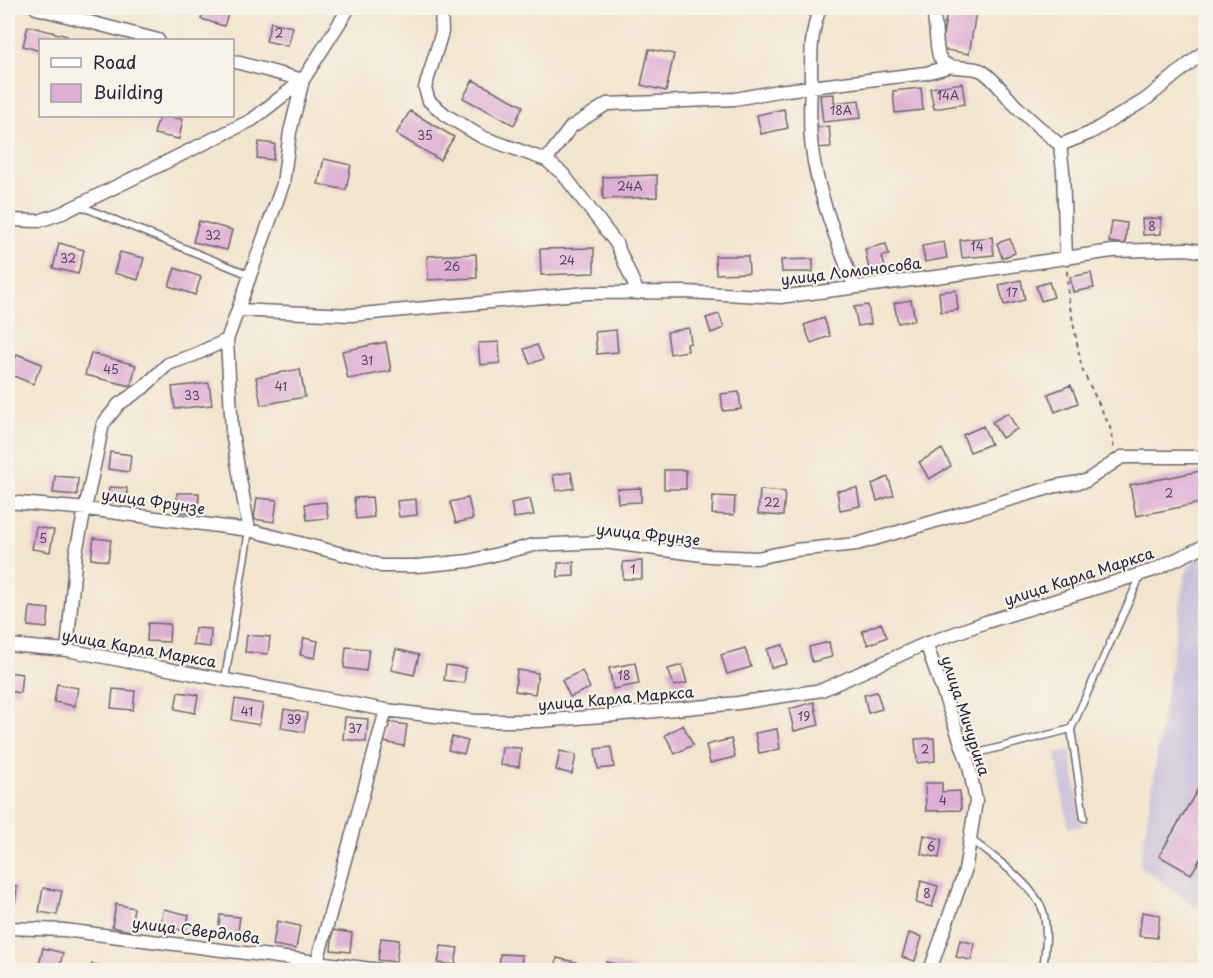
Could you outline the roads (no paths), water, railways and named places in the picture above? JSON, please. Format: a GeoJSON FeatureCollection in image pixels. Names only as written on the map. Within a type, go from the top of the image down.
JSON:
{"type":"FeatureCollection","features":[{"type":"Feature","properties":{"kind":"street"},"geometry":{"type":"LineString","coordinates":[[36,8],[154,39]]}},
{"type":"Feature","properties":{"kind":"street"},"geometry":{"type":"LineString","coordinates":[[249,531],[232,433],[227,340],[283,184],[290,132],[303,80],[349,8]]}},
{"type":"Feature","properties":{"kind":"street"},"geometry":{"type":"LineString","coordinates":[[441,8],[442,32],[425,88],[429,101],[447,116],[482,136],[546,160],[562,174],[616,243],[638,293]]}},
{"type":"Feature","properties":{"kind":"street"},"geometry":{"type":"LineString","coordinates":[[820,8],[813,26],[810,55],[809,108],[812,150],[820,186],[854,286]]}},
{"type":"Feature","properties":{"kind":"street"},"geometry":{"type":"LineString","coordinates":[[932,8],[936,17],[937,50],[940,59],[951,66]]}},
{"type":"Feature","properties":{"kind":"street"},"geometry":{"type":"LineString","coordinates":[[1060,145],[1090,133],[1145,100],[1206,50]]}},
{"type":"Feature","properties":{"kind":"street"},"geometry":{"type":"LineString","coordinates":[[234,62],[303,80]]}},
{"type":"Feature","properties":{"kind":"street"},"geometry":{"type":"LineString","coordinates":[[546,160],[571,128],[607,104],[735,99],[926,73],[951,66],[981,70],[1015,106],[1060,145],[1066,259]]}},
{"type":"Feature","properties":{"kind":"street"},"geometry":{"type":"LineString","coordinates":[[8,220],[39,221],[78,205],[252,120],[303,80]]}},
{"type":"Feature","properties":{"kind":"street","name":"улица Ломоносова"},"geometry":{"type":"LineString","coordinates":[[238,310],[351,315],[587,293],[686,292],[780,297],[1112,252],[1186,249],[1206,252]]}},
{"type":"Feature","properties":{"kind":"street"},"geometry":{"type":"LineString","coordinates":[[67,651],[76,552],[104,424],[119,404],[143,388],[168,364],[227,340]]}},
{"type":"Feature","properties":{"kind":"street","name":"улица Фрунзе"},"geometry":{"type":"LineString","coordinates":[[8,502],[87,509],[249,531],[358,558],[381,566],[417,566],[469,561],[534,545],[604,542],[710,556],[757,558],[795,550],[857,544],[1056,486],[1086,481],[1122,458],[1206,458]]}},
{"type":"Feature","properties":{"kind":"street","name":"улица Карла Маркса"},"geometry":{"type":"LineString","coordinates":[[8,645],[67,651],[386,710],[476,721],[540,721],[738,703],[822,690],[926,644],[986,622],[1154,570],[1206,545]]}},
{"type":"Feature","properties":{"kind":"street","name":"улица Мичурина"},"geometry":{"type":"LineString","coordinates":[[926,644],[966,756],[976,801],[965,871],[930,970]]}},
{"type":"Feature","properties":{"kind":"street"},"geometry":{"type":"LineString","coordinates":[[303,970],[317,962],[386,710]]}},
{"type":"Feature","properties":{"kind":"street","name":"улица Свердлова"},"geometry":{"type":"LineString","coordinates":[[8,928],[64,930],[380,970]]}},
{"type":"Feature","properties":{"kind":"lane"},"geometry":{"type":"LineString","coordinates":[[78,205],[250,275]]}},
{"type":"Feature","properties":{"kind":"lane"},"geometry":{"type":"LineString","coordinates":[[225,679],[249,531]]}},
{"type":"Feature","properties":{"kind":"lane"},"geometry":{"type":"LineString","coordinates":[[1084,818],[1071,729],[1142,574]]}},
{"type":"Feature","properties":{"kind":"lane"},"geometry":{"type":"LineString","coordinates":[[966,756],[1071,729]]}},
{"type":"Feature","properties":{"kind":"lane"},"geometry":{"type":"LineString","coordinates":[[970,839],[1023,882],[1044,912],[1047,939],[1043,970]]}}]}
